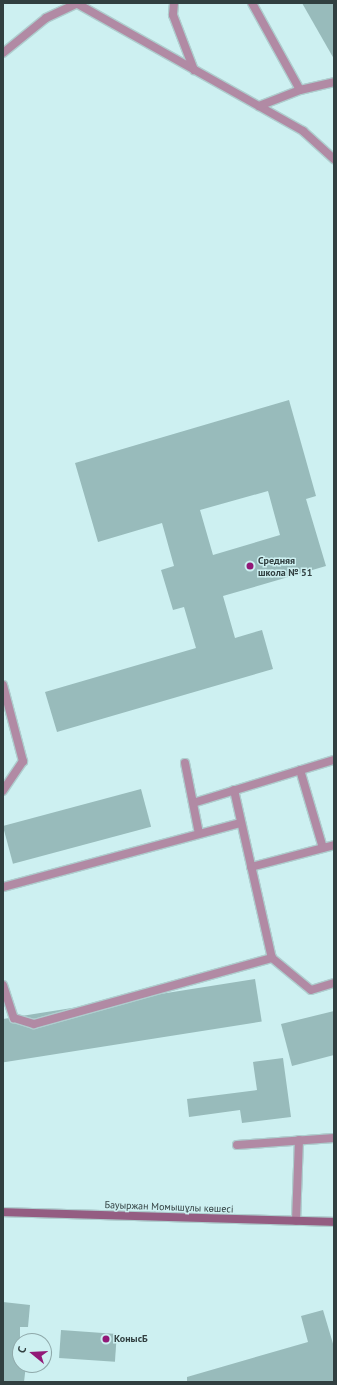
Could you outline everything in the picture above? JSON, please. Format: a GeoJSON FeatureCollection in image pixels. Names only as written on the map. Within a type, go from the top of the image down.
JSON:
{"type":"FeatureCollection","features":[{"type":"Feature","properties":{"kind":"street","name":"Бауыржан Момышұлы көшесі"},"geometry":{"type":"LineString","coordinates":[[3,1212],[334,1222]]}},
{"type":"Feature","properties":{"kind":"lane"},"geometry":{"type":"LineString","coordinates":[[3,53],[46,18],[77,3],[303,131],[334,159]]}},
{"type":"Feature","properties":{"kind":"lane"},"geometry":{"type":"LineString","coordinates":[[174,3],[173,16],[194,70]]}},
{"type":"Feature","properties":{"kind":"lane"},"geometry":{"type":"LineString","coordinates":[[252,3],[300,90]]}},
{"type":"Feature","properties":{"kind":"lane"},"geometry":{"type":"LineString","coordinates":[[258,106],[300,90],[334,82]]}},
{"type":"Feature","properties":{"kind":"lane"},"geometry":{"type":"LineString","coordinates":[[3,686],[23,760],[3,791]]}},
{"type":"Feature","properties":{"kind":"lane"},"geometry":{"type":"LineString","coordinates":[[193,803],[334,760]]}},
{"type":"Feature","properties":{"kind":"lane"},"geometry":{"type":"LineString","coordinates":[[185,763],[199,834]]}},
{"type":"Feature","properties":{"kind":"lane"},"geometry":{"type":"LineString","coordinates":[[300,770],[323,848]]}},
{"type":"Feature","properties":{"kind":"lane"},"geometry":{"type":"LineString","coordinates":[[234,790],[272,958],[311,990],[334,983]]}},
{"type":"Feature","properties":{"kind":"lane"},"geometry":{"type":"LineString","coordinates":[[3,887],[242,823]]}},
{"type":"Feature","properties":{"kind":"lane"},"geometry":{"type":"LineString","coordinates":[[251,867],[334,845]]}},
{"type":"Feature","properties":{"kind":"lane"},"geometry":{"type":"LineString","coordinates":[[3,985],[14,1018],[34,1024],[272,958]]}},
{"type":"Feature","properties":{"kind":"lane"},"geometry":{"type":"LineString","coordinates":[[237,1145],[334,1138]]}},
{"type":"Feature","properties":{"kind":"lane"},"geometry":{"type":"LineString","coordinates":[[296,1221],[299,1140]]}},
{"type":"Feature","properties":{"kind":"building"},"geometry":{"type":"Polygon","coordinates":[[[302,3],[334,3],[334,59],[302,3]]]}},
{"type":"Feature","properties":{"kind":"building","name":"Средняя школа № 51"},"geometry":{"type":"Polygon","coordinates":[[[289,400],[316,496],[306,499],[326,566],[223,596],[235,638],[262,630],[273,669],[57,732],[45,692],[196,648],[184,607],[173,610],[161,570],[174,566],[162,523],[98,542],[75,463],[289,400]],[[268,491],[200,510],[213,555],[280,535],[268,491]]]}},
{"type":"Feature","properties":{"kind":"building"},"geometry":{"type":"Polygon","coordinates":[[[141,789],[151,827],[13,864],[3,826],[141,789]]]}},
{"type":"Feature","properties":{"kind":"building"},"geometry":{"type":"Polygon","coordinates":[[[255,979],[262,1021],[4,1062],[3,1019],[255,979]]]}},
{"type":"Feature","properties":{"kind":"building"},"geometry":{"type":"Polygon","coordinates":[[[334,1011],[334,1055],[292,1066],[281,1024],[334,1011]]]}},
{"type":"Feature","properties":{"kind":"building"},"geometry":{"type":"Polygon","coordinates":[[[283,1058],[291,1117],[242,1123],[240,1110],[189,1117],[187,1099],[257,1090],[253,1062],[283,1058]]]}},
{"type":"Feature","properties":{"kind":"building"},"geometry":{"type":"Polygon","coordinates":[[[3,1302],[30,1305],[28,1327],[20,1327],[20,1333],[12,1333],[12,1373],[25,1373],[24,1382],[3,1382],[3,1302]]]}},
{"type":"Feature","properties":{"kind":"building"},"geometry":{"type":"Polygon","coordinates":[[[323,1310],[334,1347],[334,1382],[187,1382],[187,1377],[308,1342],[301,1316],[323,1310]]]}},
{"type":"Feature","properties":{"kind":"building"},"geometry":{"type":"Polygon","coordinates":[[[61,1330],[117,1334],[115,1362],[59,1358],[61,1330]]]}},
{"type":"Feature","properties":{"kind":"place","name":"Средняя школа № 51"},"geometry":{"type":"Point","coordinates":[250,566]}},
{"type":"Feature","properties":{"kind":"place","name":"КонысБ"},"geometry":{"type":"Point","coordinates":[106,1339]}}]}
